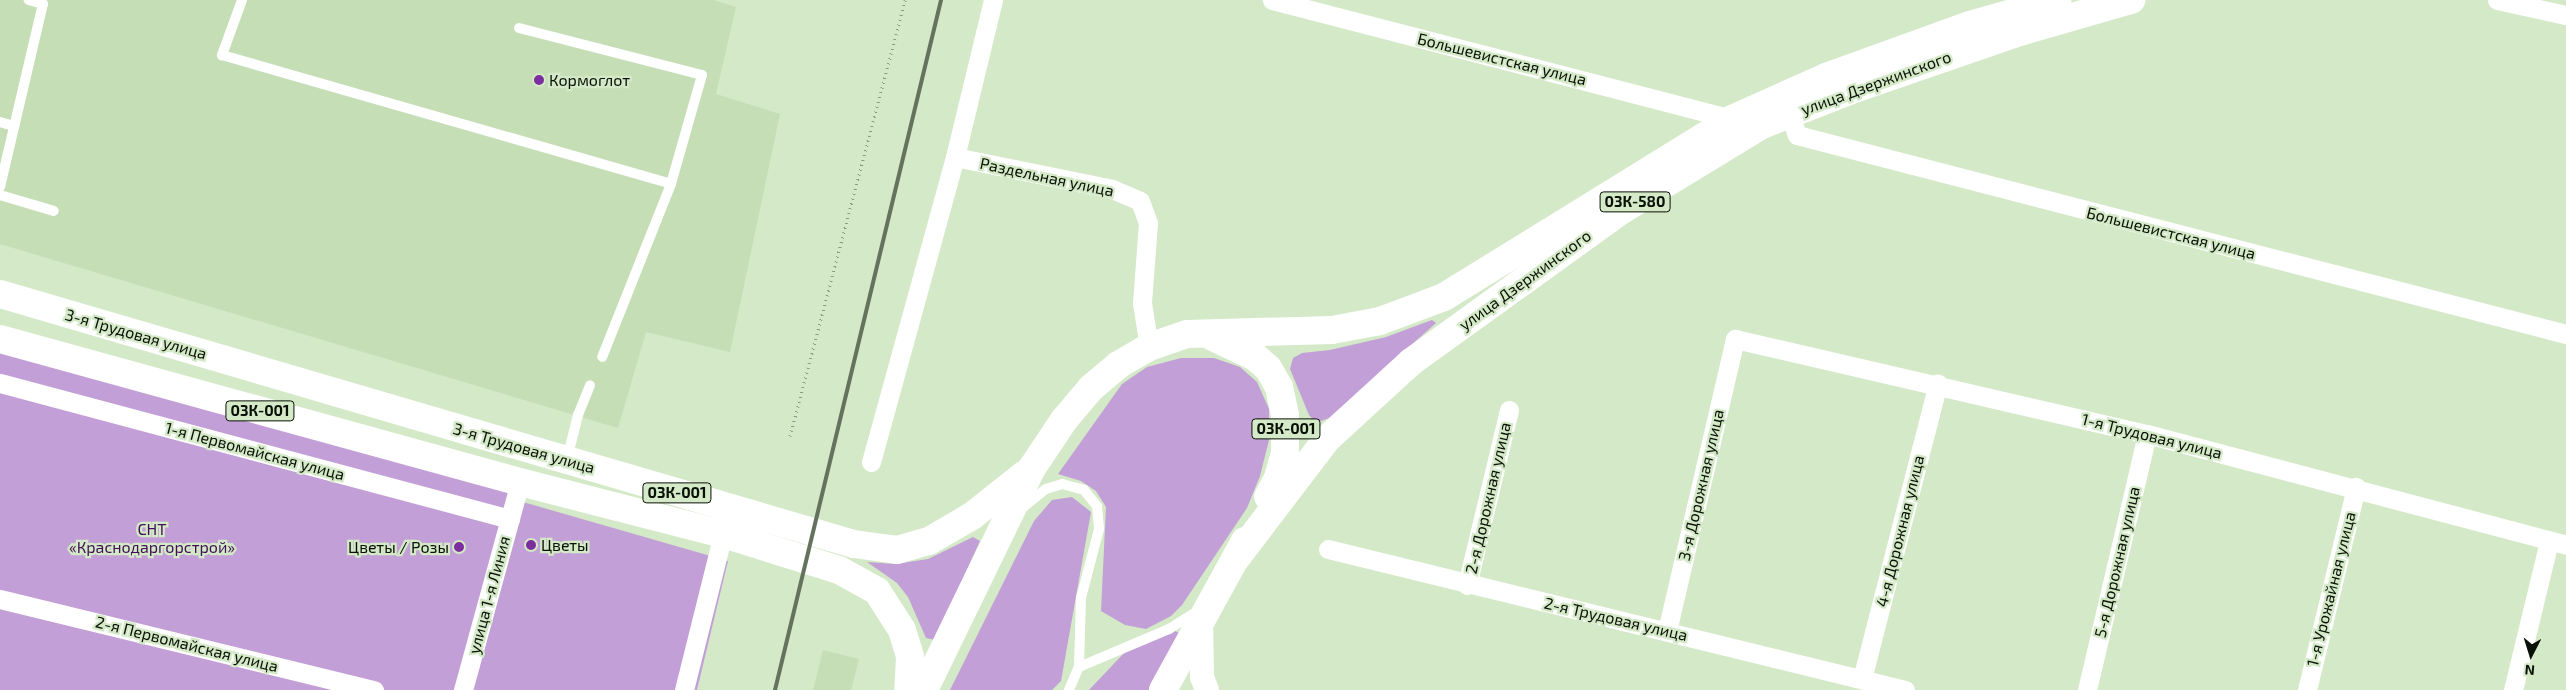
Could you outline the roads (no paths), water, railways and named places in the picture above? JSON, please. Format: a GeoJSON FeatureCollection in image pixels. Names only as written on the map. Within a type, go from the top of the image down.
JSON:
{"type":"FeatureCollection","features":[{"type":"Feature","properties":{"kind":"main road","name":"улица Дзержинского"},"geometry":{"type":"LineString","coordinates":[[1202,333],[1323,330],[1380,321],[1444,296],[1483,274],[1732,119],[1826,77],[1970,25],[2058,0]]}},
{"type":"Feature","properties":{"kind":"main road","name":"улица Дзержинского"},"geometry":{"type":"LineString","coordinates":[[1237,557],[1327,439],[1411,362],[1622,210],[1740,139],[1790,115],[1857,88],[2020,32],[2131,0]]}},
{"type":"Feature","properties":{"kind":"main road","name":"3-я Трудовая улица"},"geometry":{"type":"LineString","coordinates":[[0,294],[854,544],[897,550],[929,541],[951,530],[1032,468]]}},
{"type":"Feature","properties":{"kind":"main road","name":"03К-001"},"geometry":{"type":"LineString","coordinates":[[929,684],[1004,522],[1032,468],[1064,420],[1091,388],[1118,366],[1149,347],[1172,337],[1202,333],[1241,349],[1268,368],[1279,387],[1285,415],[1283,466],[1237,557],[1204,611],[1163,690]]}},
{"type":"Feature","properties":{"kind":"main road","name":"03К-001"},"geometry":{"type":"LineString","coordinates":[[0,339],[518,491],[720,546],[839,570],[877,591],[902,630],[910,657],[908,690]]}},
{"type":"Feature","properties":{"kind":"street"},"geometry":{"type":"LineString","coordinates":[[870,462],[955,157],[993,0]]}},
{"type":"Feature","properties":{"kind":"street","name":"Большевистская улица"},"geometry":{"type":"LineString","coordinates":[[1272,0],[1732,119]]}},
{"type":"Feature","properties":{"kind":"street"},"geometry":{"type":"LineString","coordinates":[[2497,0],[2566,15]]}},
{"type":"Feature","properties":{"kind":"street","name":"Большевистская улица"},"geometry":{"type":"LineString","coordinates":[[1790,115],[1797,135],[2566,334]]}},
{"type":"Feature","properties":{"kind":"street","name":"Раздельная улица"},"geometry":{"type":"LineString","coordinates":[[955,157],[1112,189],[1140,201],[1148,223],[1142,303],[1149,347]]}},
{"type":"Feature","properties":{"kind":"street","name":"1-я Трудовая улица"},"geometry":{"type":"LineString","coordinates":[[1735,339],[1938,384],[2147,434],[2356,487],[2558,543]]}},
{"type":"Feature","properties":{"kind":"street","name":"3-я Дорожная улица"},"geometry":{"type":"LineString","coordinates":[[1667,631],[1735,339]]}},
{"type":"Feature","properties":{"kind":"street","name":"1-я Первомайская улица"},"geometry":{"type":"LineString","coordinates":[[0,383],[510,519]]}},
{"type":"Feature","properties":{"kind":"street","name":"4-я Дорожная улица"},"geometry":{"type":"LineString","coordinates":[[1862,679],[1938,384]]}},
{"type":"Feature","properties":{"kind":"street","name":"2-я Дорожная улица"},"geometry":{"type":"LineString","coordinates":[[1467,585],[1509,410]]}},
{"type":"Feature","properties":{"kind":"street","name":"5-я Дорожная улица"},"geometry":{"type":"LineString","coordinates":[[2087,690],[2147,434]]}},
{"type":"Feature","properties":{"kind":"street","name":"1-я Урожайная улица"},"geometry":{"type":"LineString","coordinates":[[2307,690],[2356,487]]}},
{"type":"Feature","properties":{"kind":"street","name":"улица 1-я Линия"},"geometry":{"type":"LineString","coordinates":[[464,690],[518,491]]}},
{"type":"Feature","properties":{"kind":"street"},"geometry":{"type":"LineString","coordinates":[[2513,690],[2558,543]]}},
{"type":"Feature","properties":{"kind":"street"},"geometry":{"type":"LineString","coordinates":[[684,690],[720,546]]}},
{"type":"Feature","properties":{"kind":"street","name":"2-я Трудовая улица"},"geometry":{"type":"LineString","coordinates":[[1328,550],[1905,690]]}},
{"type":"Feature","properties":{"kind":"street","name":"2-я Первомайская улица"},"geometry":{"type":"LineString","coordinates":[[0,598],[374,690]]}},
{"type":"Feature","properties":{"kind":"street"},"geometry":{"type":"LineString","coordinates":[[1204,611],[1202,677],[1207,690]]}},
{"type":"Feature","properties":{"kind":"lane"},"geometry":{"type":"LineString","coordinates":[[0,187],[43,4],[29,0]]}},
{"type":"Feature","properties":{"kind":"lane"},"geometry":{"type":"LineString","coordinates":[[242,0],[222,55],[671,184]]}},
{"type":"Feature","properties":{"kind":"lane"},"geometry":{"type":"LineString","coordinates":[[518,28],[702,75],[671,184],[602,357]]}},
{"type":"Feature","properties":{"kind":"lane"},"geometry":{"type":"LineString","coordinates":[[0,122],[14,126]]}},
{"type":"Feature","properties":{"kind":"lane"},"geometry":{"type":"LineString","coordinates":[[0,195],[54,211]]}},
{"type":"Feature","properties":{"kind":"lane"},"geometry":{"type":"LineString","coordinates":[[567,460],[578,416],[590,385]]}},
{"type":"Feature","properties":{"kind":"lane"},"geometry":{"type":"LineString","coordinates":[[1004,522],[1054,485],[1076,486],[1088,494],[1097,506],[1099,528],[1081,598],[1079,667],[1069,690]]}},
{"type":"Feature","properties":{"kind":"lane"},"geometry":{"type":"LineString","coordinates":[[1079,667],[1169,629],[1204,611]]}},
{"type":"Feature","properties":{"kind":"railway"},"geometry":{"type":"LineString","coordinates":[[775,690],[941,0]]}},
{"type":"Feature","properties":{"kind":"place","name":"Кормоглот"},"geometry":{"type":"Point","coordinates":[539,80]}},
{"type":"Feature","properties":{"kind":"place","name":"Цветы"},"geometry":{"type":"Point","coordinates":[531,545]}},
{"type":"Feature","properties":{"kind":"place","name":"Цветы / Розы"},"geometry":{"type":"Point","coordinates":[459,547]}},
{"type":"Feature","properties":{"kind":"park label","name":"СНТ «Краснодаргорстрой»"},"geometry":{"type":"Point","coordinates":[152,538]}}]}
